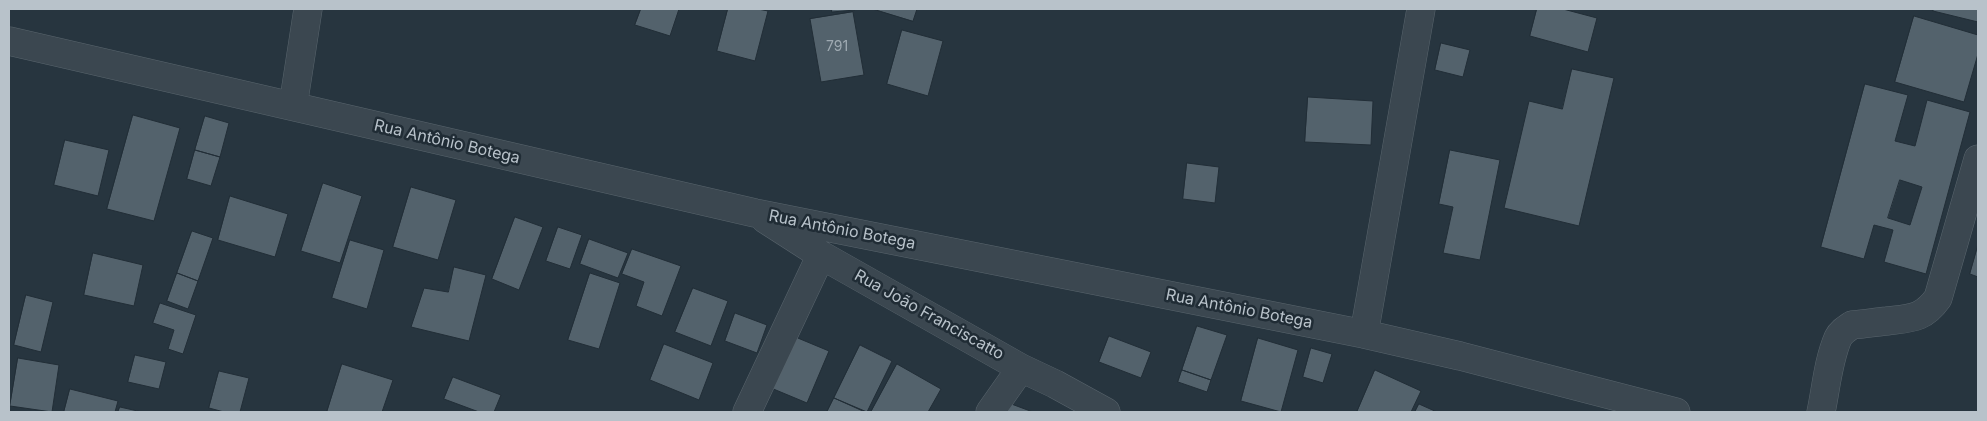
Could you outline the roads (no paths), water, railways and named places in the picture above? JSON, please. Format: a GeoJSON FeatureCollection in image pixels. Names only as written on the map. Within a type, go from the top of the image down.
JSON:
{"type":"FeatureCollection","features":[{"type":"Feature","properties":{"kind":"street"},"geometry":{"type":"LineString","coordinates":[[293,106],[308,9]]}},
{"type":"Feature","properties":{"kind":"street"},"geometry":{"type":"LineString","coordinates":[[1364,334],[1421,9]]}},
{"type":"Feature","properties":{"kind":"street","name":"Rua Antônio Botega"},"geometry":{"type":"LineString","coordinates":[[9,41],[755,213],[1364,334],[1460,356],[1676,412]]}},
{"type":"Feature","properties":{"kind":"street"},"geometry":{"type":"LineString","coordinates":[[1821,412],[1838,338],[1844,330],[1852,326],[1920,316],[1932,307],[1938,298],[1978,159]]}},
{"type":"Feature","properties":{"kind":"street","name":"Rua João Franciscatto"},"geometry":{"type":"LineString","coordinates":[[755,213],[782,232],[821,255],[1021,368],[1106,412]]}},
{"type":"Feature","properties":{"kind":"street"},"geometry":{"type":"LineString","coordinates":[[747,412],[821,255]]}},
{"type":"Feature","properties":{"kind":"street"},"geometry":{"type":"LineString","coordinates":[[990,412],[1021,368]]}}]}
